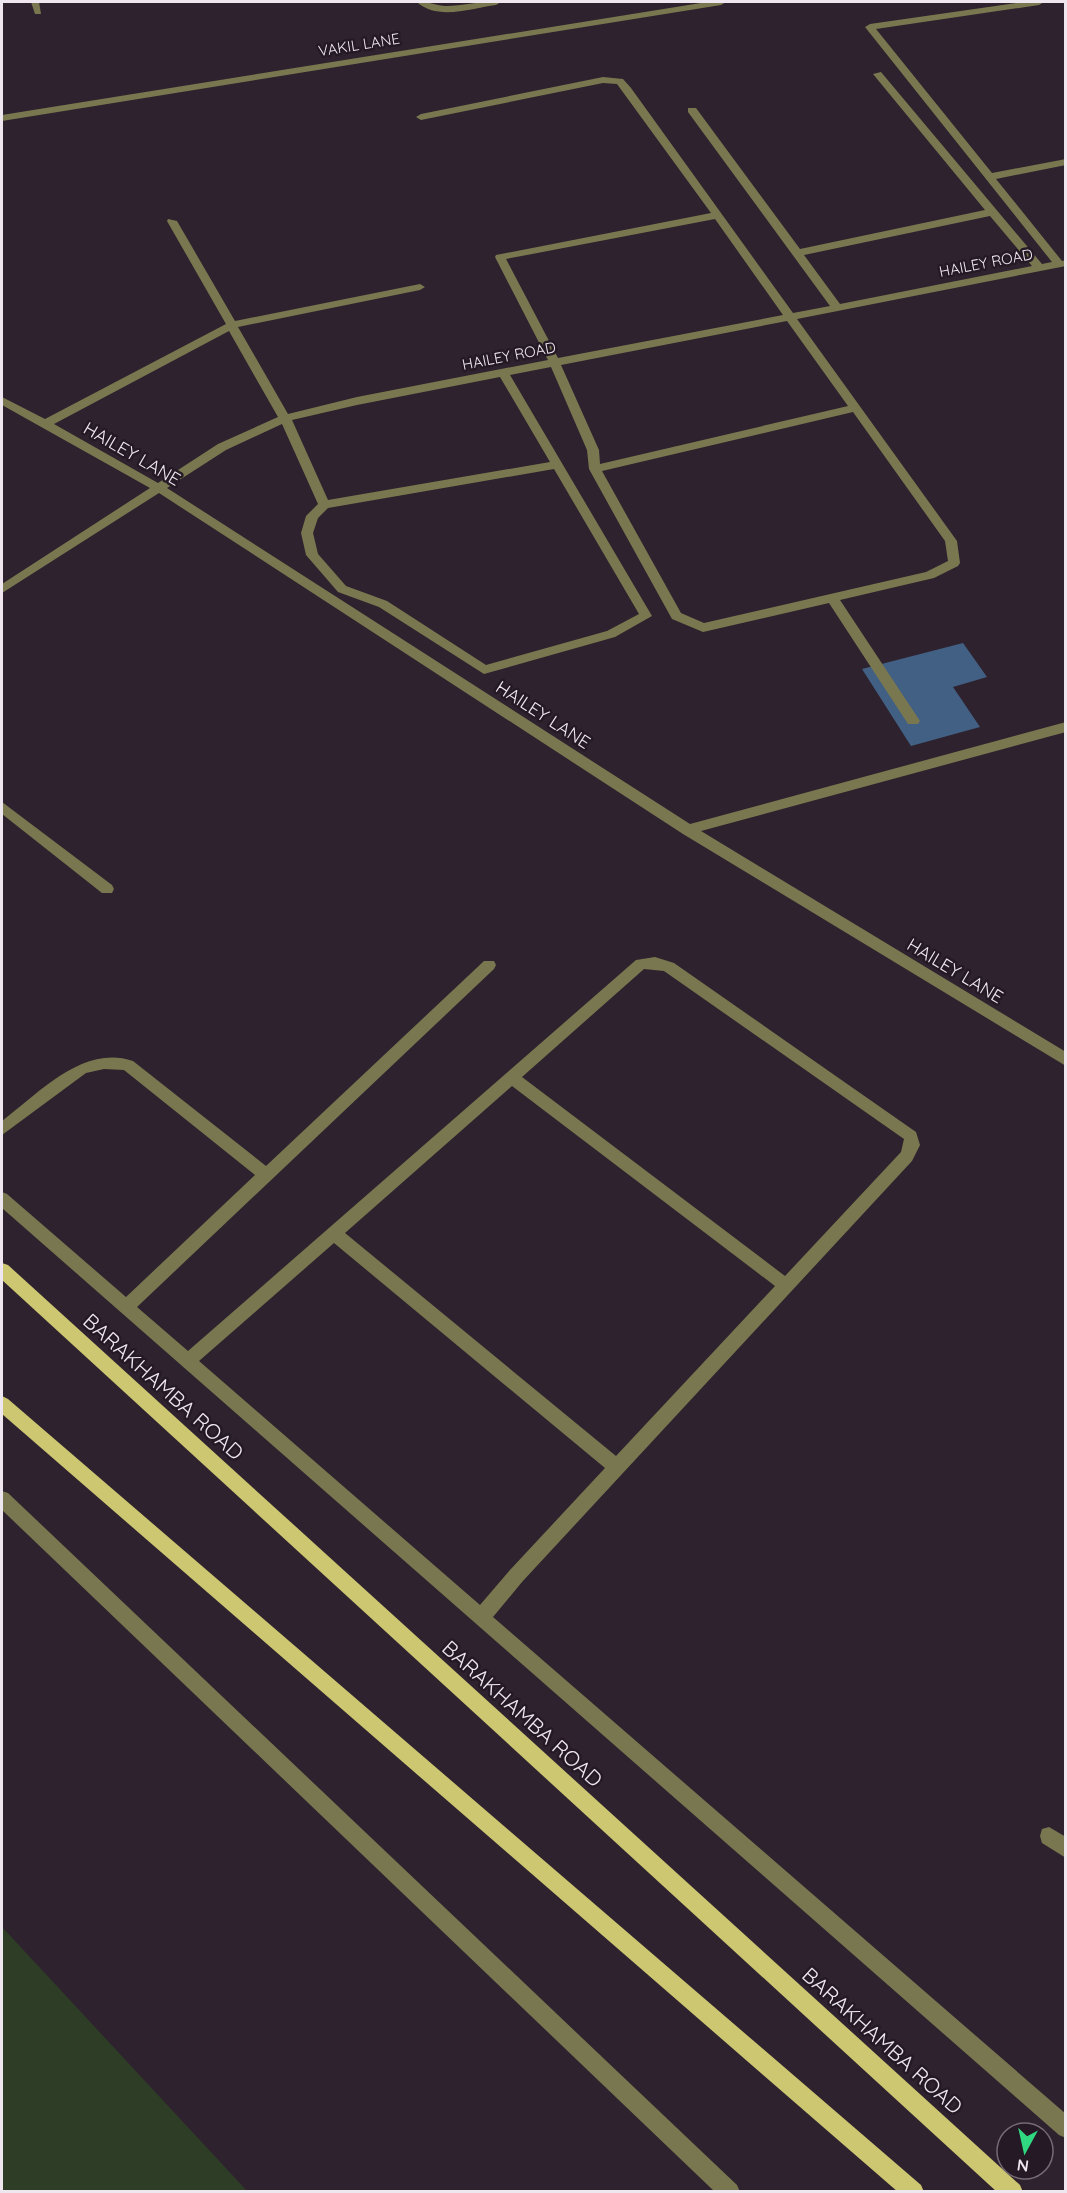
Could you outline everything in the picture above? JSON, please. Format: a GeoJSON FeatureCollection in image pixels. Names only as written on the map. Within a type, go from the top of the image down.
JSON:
{"type":"FeatureCollection","features":[{"type":"Feature","properties":{"kind":"main road","name":"BARAKHAMBA ROAD"},"geometry":{"type":"LineString","coordinates":[[2,1270],[1013,2192]]}},
{"type":"Feature","properties":{"kind":"main road"},"geometry":{"type":"LineString","coordinates":[[2,1404],[914,2192]]}},
{"type":"Feature","properties":{"kind":"street"},"geometry":{"type":"LineString","coordinates":[[422,2],[431,8],[443,9],[496,2]]}},
{"type":"Feature","properties":{"kind":"street","name":"VAKIL LANE"},"geometry":{"type":"LineString","coordinates":[[2,118],[721,2]]}},
{"type":"Feature","properties":{"kind":"street"},"geometry":{"type":"LineString","coordinates":[[972,2],[981,10]]}},
{"type":"Feature","properties":{"kind":"street"},"geometry":{"type":"LineString","coordinates":[[1039,2],[870,27],[989,177],[1062,264]]}},
{"type":"Feature","properties":{"kind":"street"},"geometry":{"type":"LineString","coordinates":[[878,74],[1039,268]]}},
{"type":"Feature","properties":{"kind":"street"},"geometry":{"type":"LineString","coordinates":[[421,117],[603,80],[620,81],[628,90],[951,542],[954,563],[930,575],[703,628],[676,616],[595,469],[593,450],[555,363],[500,257],[717,215]]}},
{"type":"Feature","properties":{"kind":"street"},"geometry":{"type":"LineString","coordinates":[[692,110],[837,308]]}},
{"type":"Feature","properties":{"kind":"street"},"geometry":{"type":"LineString","coordinates":[[989,177],[1065,162]]}},
{"type":"Feature","properties":{"kind":"street"},"geometry":{"type":"LineString","coordinates":[[797,253],[992,212]]}},
{"type":"Feature","properties":{"kind":"street"},"geometry":{"type":"LineString","coordinates":[[172,221],[285,418],[324,505]]}},
{"type":"Feature","properties":{"kind":"street","name":"HAILEY ROAD"},"geometry":{"type":"LineString","coordinates":[[2,589],[222,447],[285,418],[1062,264]]}},
{"type":"Feature","properties":{"kind":"street"},"geometry":{"type":"LineString","coordinates":[[45,424],[232,325],[420,287]]}},
{"type":"Feature","properties":{"kind":"street"},"geometry":{"type":"LineString","coordinates":[[503,373],[646,616],[611,634],[484,670],[383,604],[342,589],[312,555],[307,533],[312,516],[324,505],[557,465]]}},
{"type":"Feature","properties":{"kind":"street","name":"HAILEY LANE"},"geometry":{"type":"LineString","coordinates":[[2,400],[157,487],[688,830],[1065,1060]]}},
{"type":"Feature","properties":{"kind":"street"},"geometry":{"type":"LineString","coordinates":[[595,469],[855,408]]}},
{"type":"Feature","properties":{"kind":"street"},"geometry":{"type":"LineString","coordinates":[[832,598],[913,721]]}},
{"type":"Feature","properties":{"kind":"street"},"geometry":{"type":"LineString","coordinates":[[688,830],[1065,727]]}},
{"type":"Feature","properties":{"kind":"street"},"geometry":{"type":"LineString","coordinates":[[2,807],[107,889]]}},
{"type":"Feature","properties":{"kind":"street"},"geometry":{"type":"LineString","coordinates":[[186,1362],[641,963],[655,963],[669,967],[911,1136],[912,1145],[907,1156],[516,1576],[481,1618]]}},
{"type":"Feature","properties":{"kind":"street"},"geometry":{"type":"LineString","coordinates":[[126,1308],[489,965]]}},
{"type":"Feature","properties":{"kind":"street"},"geometry":{"type":"LineString","coordinates":[[2,1129],[81,1069],[109,1062],[128,1065],[266,1175]]}},
{"type":"Feature","properties":{"kind":"street"},"geometry":{"type":"LineString","coordinates":[[512,1078],[787,1286]]}},
{"type":"Feature","properties":{"kind":"street"},"geometry":{"type":"LineString","coordinates":[[2,1199],[1065,2128]]}},
{"type":"Feature","properties":{"kind":"street"},"geometry":{"type":"LineString","coordinates":[[334,1233],[618,1468]]}},
{"type":"Feature","properties":{"kind":"street"},"geometry":{"type":"LineString","coordinates":[[2,1499],[730,2192]]}},
{"type":"Feature","properties":{"kind":"street"},"geometry":{"type":"LineString","coordinates":[[1049,1836],[1065,1849]]}},
{"type":"Feature","properties":{"kind":"green space"},"geometry":{"type":"Polygon","coordinates":[[[2,1927],[247,2191],[2,2191],[2,1927]]]}},
{"type":"Feature","properties":{"kind":"water"},"geometry":{"type":"Polygon","coordinates":[[[963,643],[987,677],[953,687],[980,727],[911,746],[862,669],[963,643]]]}}]}
